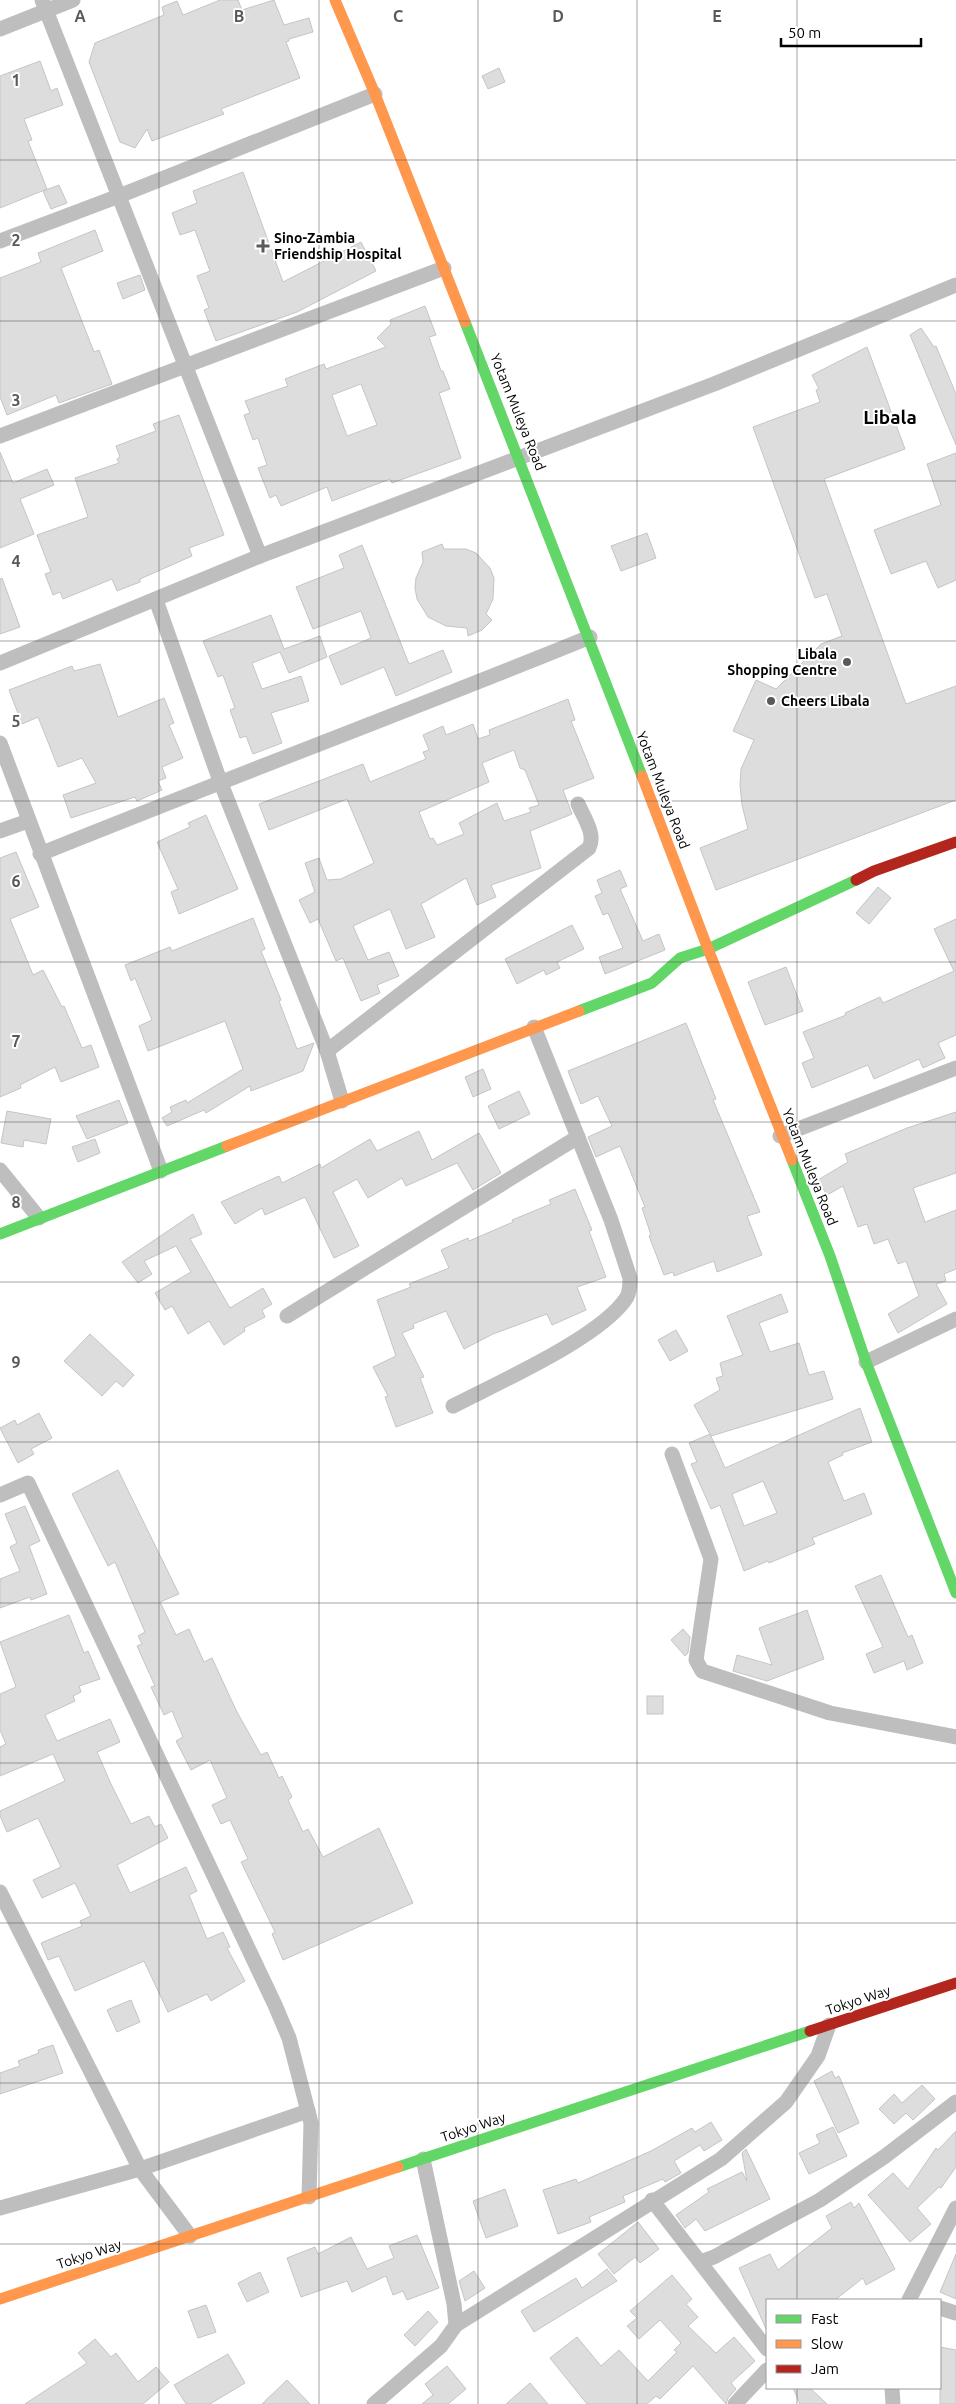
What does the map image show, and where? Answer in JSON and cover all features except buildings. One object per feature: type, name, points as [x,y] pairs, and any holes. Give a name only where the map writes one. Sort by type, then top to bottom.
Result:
[{"type":"street","points":[[0,29],[44,5],[73,0]]},
{"type":"street","name":"Yotam Muleya Road","points":[[335,0],[375,94],[520,456],[780,1136],[830,1256],[866,1362],[956,1593]]},
{"type":"street","points":[[44,5],[260,556]]},
{"type":"street","points":[[0,241],[119,196],[375,94]]},
{"type":"street","points":[[0,436],[444,268]]},
{"type":"street","points":[[0,663],[260,556],[714,384],[956,284]]},
{"type":"street","points":[[156,600],[220,781],[326,1051],[342,1102]]},
{"type":"street","points":[[40,854],[220,781],[418,707],[590,637]]},
{"type":"street","points":[[0,744],[161,1171]]},
{"type":"street","points":[[326,1051],[589,848],[592,834],[578,804]]},
{"type":"street","points":[[0,831],[28,821]]},
{"type":"street","points":[[0,1234],[342,1102],[405,1080],[534,1027],[652,983],[680,958],[708,949],[834,892],[874,871],[956,842]]},
{"type":"street","points":[[453,1406],[573,1343],[603,1323],[626,1297],[630,1288],[630,1278],[626,1263],[611,1220],[534,1027]]},
{"type":"street","points":[[780,1136],[956,1068]]},
{"type":"street","points":[[287,1316],[578,1137]]},
{"type":"street","points":[[0,1170],[39,1218]]},
{"type":"street","points":[[866,1362],[956,1319]]},
{"type":"street","points":[[672,1454],[711,1559],[696,1660],[702,1671],[830,1714],[956,1737]]},
{"type":"street","points":[[0,1495],[28,1482],[276,2005],[289,2038],[308,2111],[311,2140],[309,2197]]},
{"type":"street","points":[[0,1892],[140,2169],[190,2236]]},
{"type":"street","name":"Tokyo Way","points":[[0,2299],[956,1983]]},
{"type":"street","points":[[374,2404],[442,2346],[456,2325],[652,2200],[721,2159],[786,2102],[818,2056],[829,2025]]},
{"type":"street","points":[[700,2262],[714,2257],[820,2200],[884,2157],[956,2102]]},
{"type":"street","points":[[0,2208],[140,2169],[308,2111]]},
{"type":"street","points":[[423,2159],[454,2304],[456,2325]]},
{"type":"street","points":[[652,2200],[766,2348]]},
{"type":"street","points":[[912,2299],[956,2208]]},
{"type":"street","points":[[941,2308],[956,2313]]},
{"type":"street","points":[[735,2404],[766,2371]]},
{"type":"street","points":[[892,2389],[892,2404]]},
{"type":"traffic: fast","points":[[465,322],[642,776]]},
{"type":"traffic: fast","points":[[579,1011],[652,983],[680,958],[708,949],[856,880]]},
{"type":"traffic: fast","points":[[0,1234],[227,1146]]},
{"type":"traffic: fast","points":[[792,1160],[830,1256],[866,1362],[956,1593]]},
{"type":"traffic: fast","points":[[398,2167],[810,2031]]},
{"type":"traffic: slow","points":[[335,0],[375,94],[465,322]]},
{"type":"traffic: slow","points":[[642,776],[792,1160]]},
{"type":"traffic: slow","points":[[227,1146],[579,1011]]},
{"type":"traffic: slow","points":[[0,2299],[398,2167]]},
{"type":"traffic: jam","points":[[856,880],[874,871],[956,842]]},
{"type":"traffic: jam","points":[[810,2031],[956,1983]]},
{"type":"place","name":"Sino-Zambia Friendship Hospital","points":[[263,246]]},
{"type":"place","name":"Libala Shopping Centre","points":[[847,662]]},
{"type":"place","name":"Cheers Libala","points":[[771,701]]},
{"type":"district","name":"Libala","points":[[890,417]]}]
